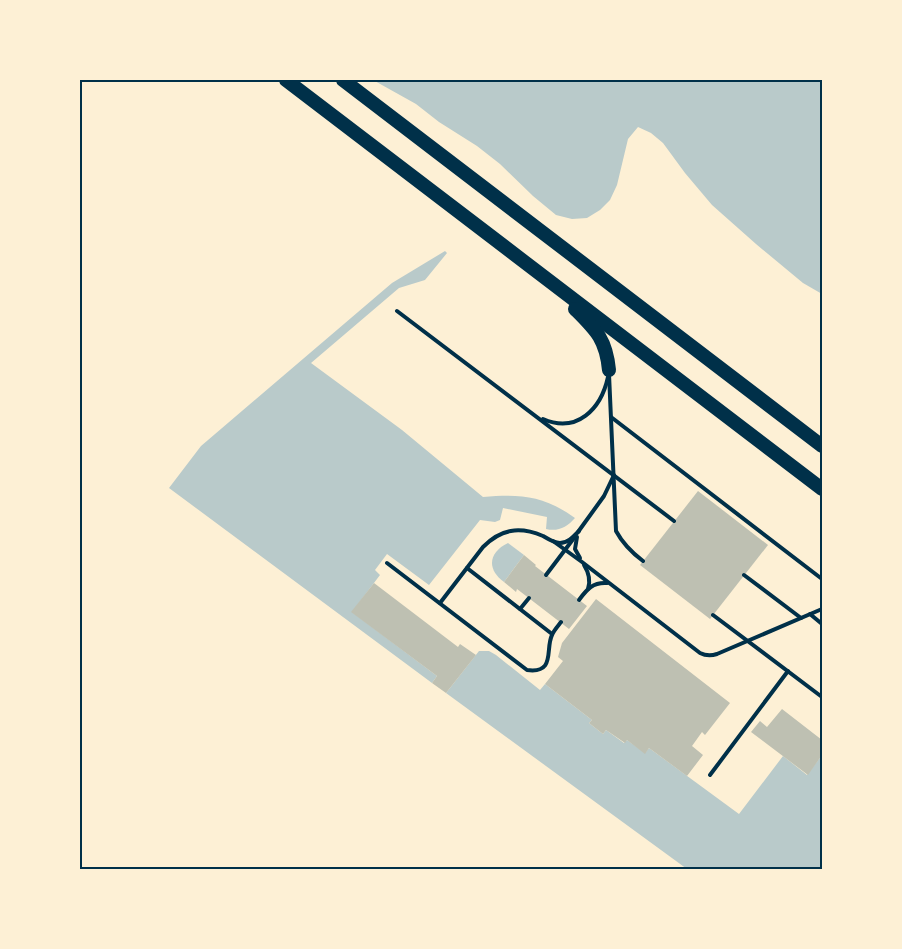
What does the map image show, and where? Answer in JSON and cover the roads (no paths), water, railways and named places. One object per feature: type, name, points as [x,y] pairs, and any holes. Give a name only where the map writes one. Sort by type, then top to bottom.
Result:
[{"type":"highway","points":[[286,80],[822,489]]},
{"type":"highway","points":[[343,80],[822,446]]},
{"type":"highway","points":[[542,275],[602,339],[608,353],[609,370]]},
{"type":"lane","points":[[396,311],[674,521]]},
{"type":"lane","points":[[609,370],[616,531],[621,542],[643,561]]},
{"type":"lane","points":[[537,417],[554,424],[568,424],[580,419],[592,411],[601,398],[609,370]]},
{"type":"lane","points":[[611,417],[822,579]]},
{"type":"lane","points":[[546,575],[604,495],[614,474]]},
{"type":"lane","points":[[440,603],[483,547],[500,533],[510,530],[536,534],[565,549],[700,653],[711,656],[822,609]]},
{"type":"lane","points":[[553,542],[561,543],[569,540],[579,531]]},
{"type":"lane","points":[[579,531],[575,549],[589,575],[588,589]]},
{"type":"lane","points":[[387,563],[527,670],[534,671],[546,664],[552,634],[561,622]]},
{"type":"lane","points":[[467,568],[552,634]]},
{"type":"lane","points":[[744,575],[801,618]]},
{"type":"lane","points":[[579,600],[595,583],[609,583]]},
{"type":"lane","points":[[520,609],[529,598]]},
{"type":"lane","points":[[810,614],[822,624]]},
{"type":"lane","points":[[713,615],[822,697]]},
{"type":"lane","points":[[710,775],[788,671]]}]
